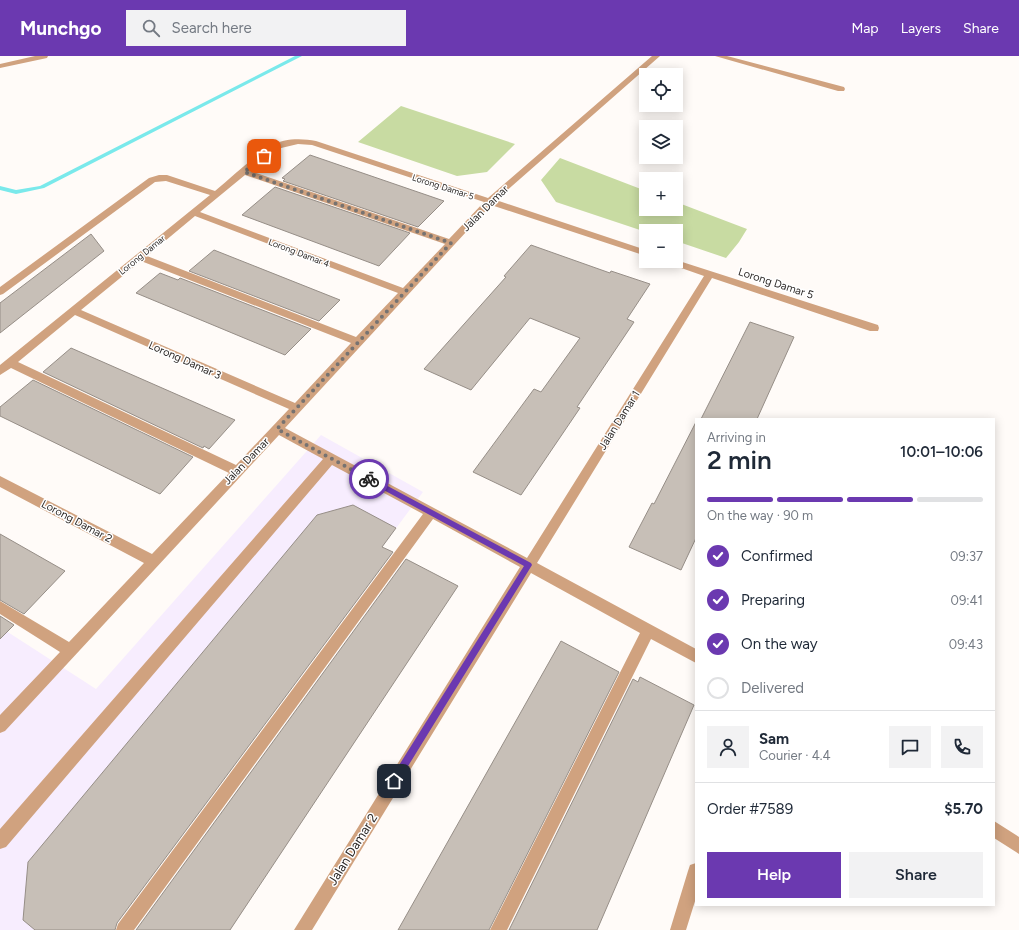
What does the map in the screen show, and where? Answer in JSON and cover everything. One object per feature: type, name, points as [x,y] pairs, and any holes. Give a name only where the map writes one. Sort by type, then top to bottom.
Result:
[{"type":"street","points":[[0,66],[44,56]]},
{"type":"street","name":"Jalan Damar","points":[[0,726],[489,202],[656,56]]},
{"type":"street","points":[[719,56],[841,89]]},
{"type":"street","name":"Lorong Damar 5","points":[[285,142],[295,141],[313,143],[639,251]]},
{"type":"street","name":"Lorong Damar","points":[[0,371],[274,147],[285,142]]},
{"type":"street","points":[[244,172],[451,243]]},
{"type":"street","points":[[0,292],[152,180],[167,178],[217,194]]},
{"type":"street","name":"Lorong Damar 4","points":[[194,213],[404,292]]},
{"type":"street","points":[[140,256],[358,342]]},
{"type":"street","name":"Lorong Damar 5","points":[[683,265],[874,328]]},
{"type":"street","name":"Jalan Damar 1","points":[[529,565],[710,274]]},
{"type":"street","name":"Lorong Damar 3","points":[[74,311],[296,408]]},
{"type":"street","points":[[10,363],[237,471]]},
{"type":"street","points":[[277,429],[695,655]]},
{"type":"street","points":[[0,841],[331,458]]},
{"type":"street","name":"Lorong Damar 2","points":[[0,481],[153,561]]},
{"type":"street","points":[[124,930],[430,512]]},
{"type":"street","name":"Jalan Damar 2","points":[[302,930],[529,565]]},
{"type":"street","points":[[0,607],[70,650]]},
{"type":"street","points":[[498,930],[648,630]]},
{"type":"street","points":[[995,830],[1019,846]]},
{"type":"street","points":[[678,930],[695,874]]},
{"type":"shaded area","points":[[321,435],[423,492],[97,930],[0,930],[0,627],[96,689]]},
{"type":"green space","points":[[401,106],[515,144],[487,172],[457,176],[358,142]]},
{"type":"green space","points":[[560,158],[639,188],[639,216],[683,216],[683,205],[747,229],[726,258],[683,243],[683,224],[639,224],[639,230],[556,202],[541,180]]},
{"type":"building","points":[[310,155],[444,201],[418,227],[283,181],[285,179],[282,178]]},
{"type":"building","points":[[275,187],[410,233],[379,266],[242,215]]},
{"type":"building","points":[[91,234],[104,251],[0,333],[0,303]]},
{"type":"building","points":[[531,245],[610,273],[611,271],[650,284],[627,319],[634,322],[577,407],[580,408],[521,495],[473,472],[534,389],[541,392],[580,338],[530,318],[471,390],[424,369],[506,277],[504,276]]},
{"type":"building","points":[[214,250],[340,300],[319,321],[189,271]]},
{"type":"building","points":[[160,273],[178,280],[180,278],[311,329],[285,355],[136,293]]},
{"type":"building","points":[[750,322],[794,337],[757,418],[702,418]]},
{"type":"building","points":[[71,348],[235,420],[209,449],[204,446],[203,448],[43,372]]},
{"type":"building","points":[[33,380],[193,457],[160,494],[0,416],[0,407]]},
{"type":"building","points":[[695,424],[695,540],[681,570],[629,547],[652,503],[654,504]]},
{"type":"building","points":[[353,505],[396,528],[382,547],[393,552],[117,923],[115,930],[35,930],[23,920],[28,862],[317,515]]},
{"type":"building","points":[[0,534],[65,571],[24,614],[0,600]]},
{"type":"building","points":[[406,559],[458,586],[230,930],[136,930]]},
{"type":"building","points":[[0,616],[14,625],[0,639]]},
{"type":"building","points":[[561,641],[619,672],[489,930],[398,930]]},
{"type":"building","points":[[640,677],[694,705],[597,930],[509,930],[633,679],[638,682]]},
{"type":"waterway","points":[[0,188],[10,192],[16,192],[42,187],[299,56]]},
{"type":"way so far","points":[[264,156],[244,172],[451,243],[277,429],[369,479]]},
{"type":"route","points":[[369,479],[529,565],[394,781]]}]
